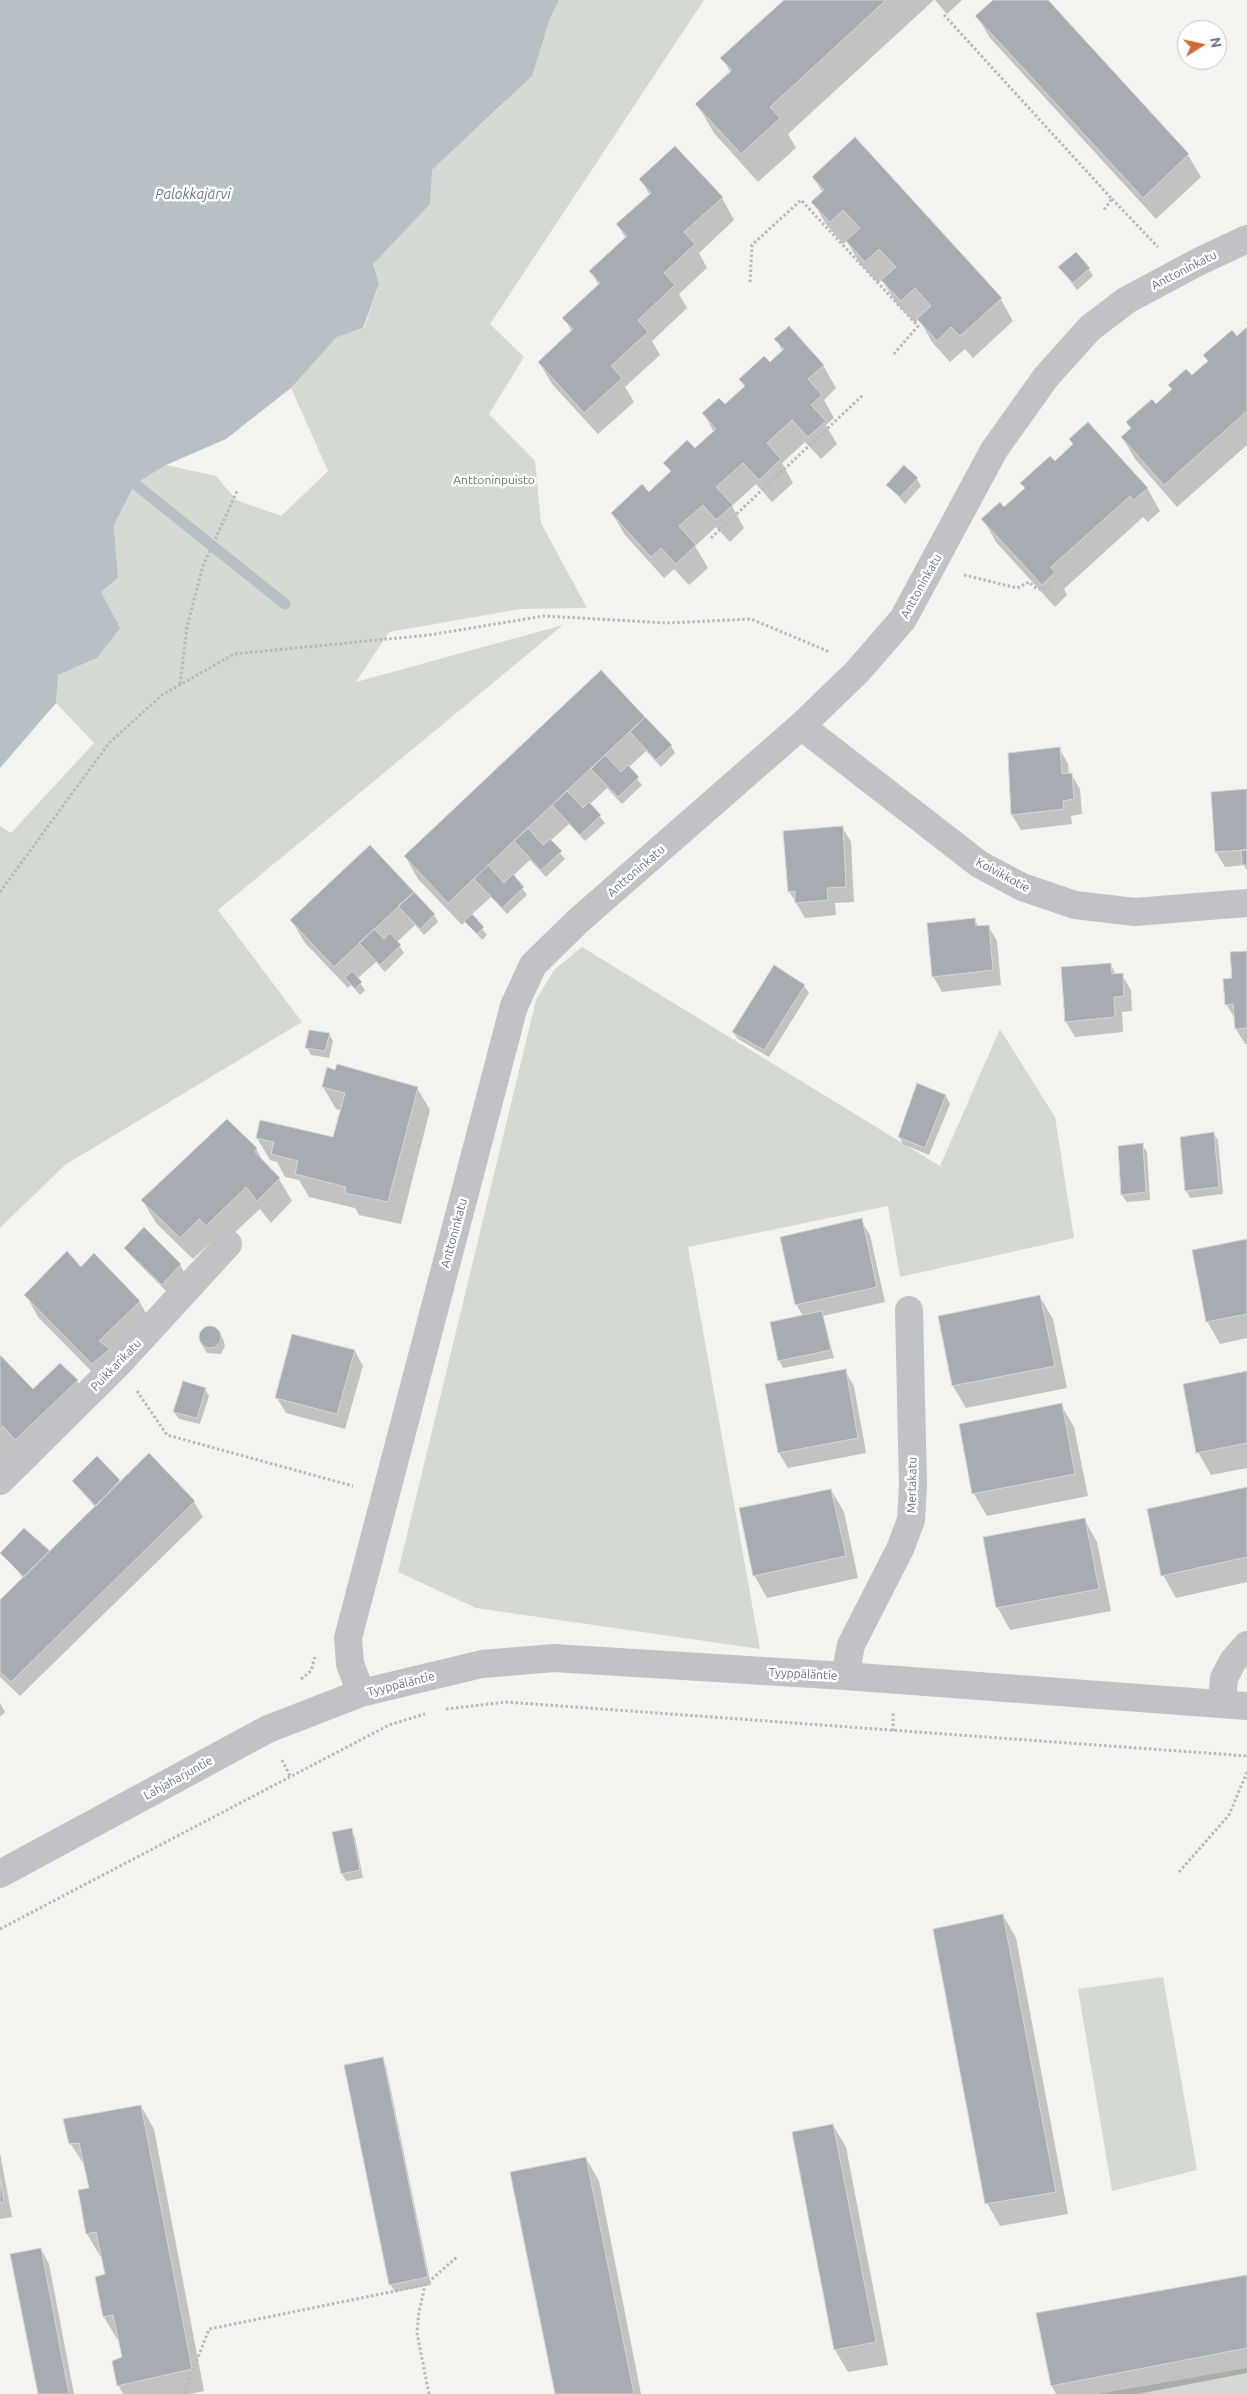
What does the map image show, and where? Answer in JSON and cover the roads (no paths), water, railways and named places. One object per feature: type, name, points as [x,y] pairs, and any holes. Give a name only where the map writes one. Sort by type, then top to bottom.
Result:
[{"type":"street","name":"Anttoninkatu","points":[[361,1694],[350,1664],[348,1638],[514,1006],[533,966],[566,934],[802,726],[857,672],[904,619],[994,450],[1046,377],[1090,328],[1127,300],[1198,262],[1247,239]]},
{"type":"street","name":"Koivikkotie","points":[[802,726],[979,864],[1022,887],[1075,905],[1135,912],[1247,903]]},
{"type":"street","name":"Puikkarikatu","points":[[0,1481],[118,1364],[228,1244]]},
{"type":"street","name":"Mertakatu","points":[[845,1676],[851,1644],[900,1549],[912,1520],[909,1310]]},
{"type":"street","points":[[1234,1704],[1224,1678],[1233,1661],[1247,1645]]},
{"type":"street","name":"Tyyppäläntie","points":[[361,1694],[482,1664],[554,1658],[845,1676],[1234,1704]]},
{"type":"street","name":"Lahjaharjuntie","points":[[0,1874],[268,1729],[361,1694]]},
{"type":"water","name":"Palokkajärvi","points":[[0,0],[559,0],[549,21],[532,76],[432,170],[430,204],[373,264],[379,284],[363,328],[337,337],[291,388],[226,439],[166,465],[135,484],[114,525],[118,578],[101,592],[120,628],[97,658],[58,675],[56,703],[0,768]]},
{"type":"waterway","points":[[135,484],[285,604]]},
{"type":"park label","name":"Anttoninpuisto","points":[[494,480]]}]
